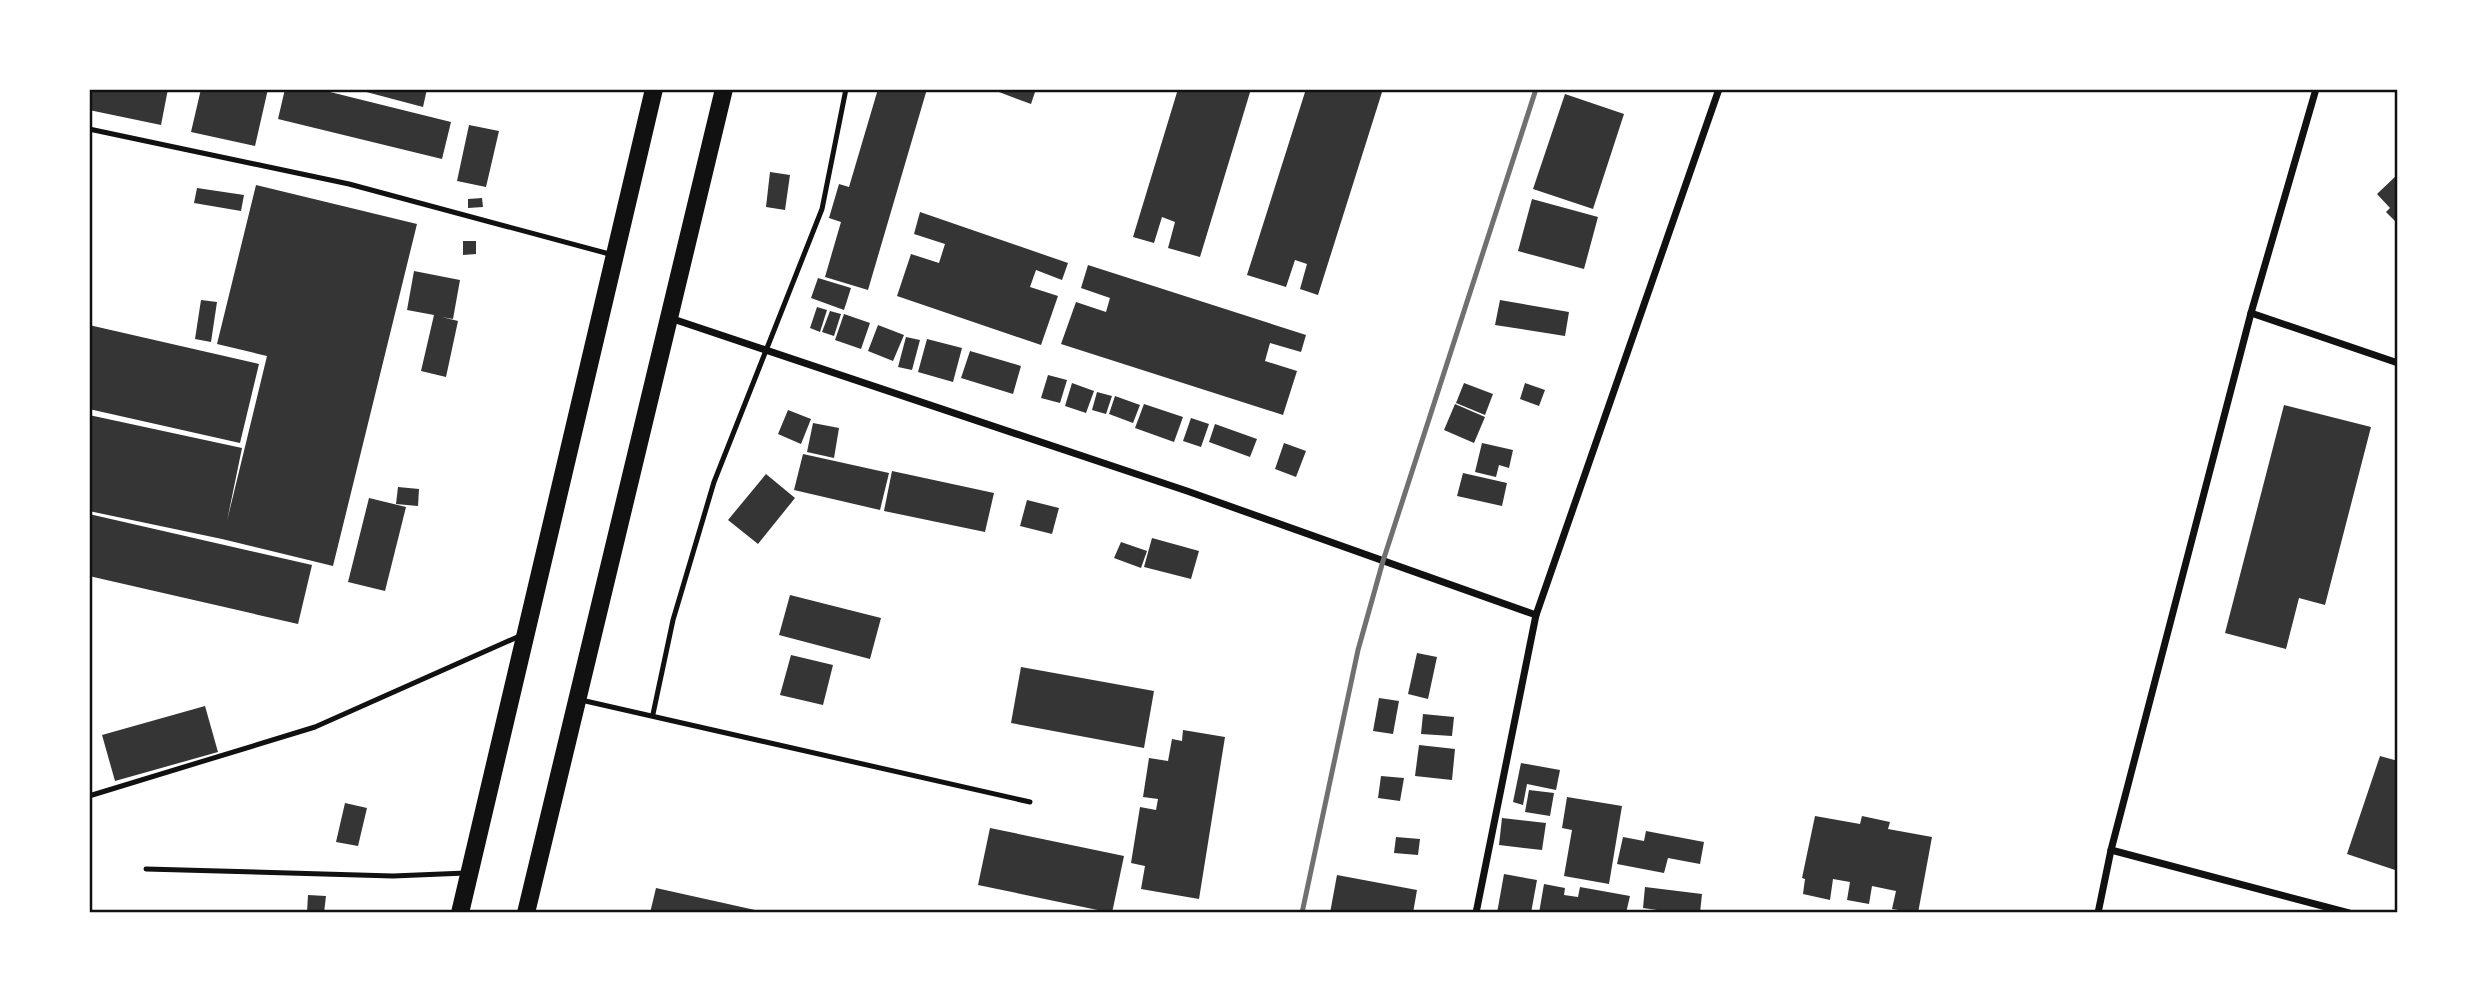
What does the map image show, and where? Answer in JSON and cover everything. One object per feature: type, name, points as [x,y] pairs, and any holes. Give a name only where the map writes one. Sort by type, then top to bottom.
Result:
[{"type":"main road","points":[[460,913],[654,89]]},
{"type":"main road","points":[[526,913],[724,89]]},
{"type":"street","points":[[1476,913],[1535,615],[1719,89]]},
{"type":"street","points":[[2098,913],[2111,850],[2251,313],[2316,89]]},
{"type":"street","points":[[2251,313],[2398,363]]},
{"type":"street","points":[[670,318],[1187,491],[1535,615]]},
{"type":"street","points":[[2111,850],[2349,913]]},
{"type":"lane","points":[[653,714],[673,620],[714,482],[822,209],[846,89]]},
{"type":"lane","points":[[89,129],[349,184],[615,256]]},
{"type":"lane","points":[[89,796],[315,727],[526,634]]},
{"type":"lane","points":[[578,699],[1030,802]]},
{"type":"lane","points":[[146,869],[393,876],[469,873]]},
{"type":"building","points":[[89,89],[168,89],[161,125],[89,110]]},
{"type":"building","points":[[201,89],[268,89],[255,146],[191,132]]},
{"type":"building","points":[[285,89],[318,89],[451,122],[442,159],[278,119]]},
{"type":"building","points":[[355,89],[427,89],[423,107]]},
{"type":"building","points":[[878,89],[927,89],[868,290],[825,277],[841,222],[829,218],[839,184],[849,187]]},
{"type":"building","points":[[991,89],[1036,89],[1031,104]]},
{"type":"building","points":[[1178,89],[1251,89],[1200,257],[1168,248],[1175,222],[1162,217],[1154,243],[1133,237]]},
{"type":"building","points":[[1306,89],[1383,89],[1318,295],[1300,289],[1307,264],[1295,260],[1286,287],[1247,275]]},
{"type":"building","points":[[1565,94],[1624,114],[1593,209],[1533,189]]},
{"type":"building","points":[[469,125],[499,131],[486,187],[457,181]]},
{"type":"building","points":[[770,172],[790,175],[785,210],[766,207]]},
{"type":"building","points":[[2398,174],[2398,224],[2386,212],[2390,208],[2377,194]]},
{"type":"building","points":[[256,185],[417,224],[333,566],[89,511],[89,415],[242,448],[227,521],[267,356],[217,344]]},
{"type":"building","points":[[197,188],[244,195],[241,211],[194,203]]},
{"type":"building","points":[[482,198],[483,207],[468,208],[468,199]]},
{"type":"building","points":[[1532,199],[1598,217],[1584,269],[1518,251]]},
{"type":"building","points":[[920,212],[1068,263],[1062,280],[1036,270],[1030,287],[1058,296],[1041,345],[897,296],[911,254],[939,263],[945,244],[914,234]]},
{"type":"building","points":[[463,241],[476,241],[476,254],[463,255]]},
{"type":"building","points":[[1088,265],[1306,335],[1301,352],[1270,343],[1265,361],[1297,371],[1283,415],[1061,344],[1076,302],[1106,312],[1110,298],[1081,288]]},
{"type":"building","points":[[414,271],[460,280],[453,319],[442,317],[458,321],[446,377],[421,371],[434,315],[407,310]]},
{"type":"building","points":[[818,278],[851,288],[844,310],[811,298]]},
{"type":"building","points":[[201,300],[217,302],[211,342],[195,339]]},
{"type":"building","points":[[1500,300],[1569,312],[1565,336],[1495,325]]},
{"type":"building","points":[[817,307],[827,310],[820,332],[810,328]]},
{"type":"building","points":[[830,311],[841,314],[834,336],[822,332]]},
{"type":"building","points":[[844,314],[870,323],[861,349],[835,340]]},
{"type":"building","points":[[89,325],[259,364],[240,443],[89,409]]},
{"type":"building","points":[[878,325],[904,335],[893,361],[868,351]]},
{"type":"building","points":[[906,337],[920,340],[912,370],[898,367]]},
{"type":"building","points":[[927,339],[962,348],[953,382],[918,372]]},
{"type":"building","points":[[970,351],[1021,366],[1013,394],[961,378]]},
{"type":"building","points":[[1048,375],[1067,380],[1060,403],[1041,398]]},
{"type":"building","points":[[1072,383],[1094,391],[1086,413],[1065,406]]},
{"type":"building","points":[[1464,383],[1493,394],[1485,415],[1456,403]]},
{"type":"building","points":[[1525,383],[1545,390],[1539,406],[1520,399]]},
{"type":"building","points":[[1097,392],[1112,396],[1106,414],[1092,410]]},
{"type":"building","points":[[1115,396],[1140,405],[1133,423],[1109,414]]},
{"type":"building","points":[[1144,404],[1183,417],[1174,442],[1135,428]]},
{"type":"building","points":[[1455,404],[1485,417],[1474,443],[1444,430]]},
{"type":"building","points":[[2284,405],[2371,427],[2325,605],[2299,598],[2286,649],[2225,633]]},
{"type":"building","points":[[788,410],[811,419],[801,444],[778,434]]},
{"type":"building","points":[[1191,418],[1209,424],[1201,447],[1183,441]]},
{"type":"building","points":[[813,423],[839,428],[834,458],[807,452]]},
{"type":"building","points":[[1215,424],[1257,439],[1250,457],[1209,442]]},
{"type":"building","points":[[1284,443],[1306,451],[1296,477],[1275,469]]},
{"type":"building","points":[[1482,443],[1513,450],[1509,468],[1499,465],[1496,477],[1475,472]]},
{"type":"building","points":[[803,454],[889,473],[880,510],[794,490]]},
{"type":"building","points":[[892,471],[994,493],[985,532],[884,511]]},
{"type":"building","points":[[1463,473],[1507,483],[1502,506],[1457,496]]},
{"type":"building","points":[[766,474],[795,498],[758,544],[728,520]]},
{"type":"building","points":[[398,487],[419,489],[418,506],[396,504]]},
{"type":"building","points":[[369,498],[406,507],[385,591],[348,582]]},
{"type":"building","points":[[1027,500],[1059,508],[1052,534],[1020,526]]},
{"type":"building","points":[[89,514],[312,565],[298,624],[89,576]]},
{"type":"building","points":[[1152,538],[1199,551],[1191,579],[1144,567]]},
{"type":"building","points":[[1121,542],[1147,551],[1141,568],[1114,558]]},
{"type":"building","points":[[790,595],[881,618],[870,659],[779,635]]},
{"type":"building","points":[[1417,653],[1437,657],[1428,699],[1408,694]]},
{"type":"building","points":[[791,655],[833,665],[823,705],[780,695]]},
{"type":"building","points":[[1021,667],[1154,691],[1144,748],[1011,723]]},
{"type":"building","points":[[1379,698],[1399,701],[1393,734],[1373,731]]},
{"type":"building","points":[[205,706],[218,752],[115,781],[102,735]]},
{"type":"building","points":[[1423,714],[1454,717],[1452,736],[1421,734]]},
{"type":"building","points":[[1183,730],[1225,737],[1199,899],[1141,889],[1145,866],[1131,863],[1140,807],[1156,810],[1158,799],[1143,797],[1149,758],[1168,761],[1172,739],[1182,741]]},
{"type":"building","points":[[1419,745],[1455,749],[1452,780],[1415,776]]},
{"type":"building","points":[[2380,756],[2398,761],[2398,871],[2347,854]]},
{"type":"building","points":[[1521,763],[1560,770],[1556,790],[1527,784],[1523,805],[1513,802]]},
{"type":"building","points":[[1381,776],[1404,778],[1400,801],[1378,798]]},
{"type":"building","points":[[1529,790],[1554,793],[1550,816],[1525,812]]},
{"type":"building","points":[[1567,797],[1622,806],[1609,884],[1564,876],[1572,830],[1562,828]]},
{"type":"building","points":[[345,803],[367,808],[358,846],[336,842]]},
{"type":"building","points":[[1815,816],[1860,824],[1862,816],[1890,822],[1888,829],[1932,837],[1918,913],[1892,909],[1896,891],[1872,886],[1869,904],[1847,900],[1850,882],[1833,879],[1830,900],[1803,894],[1805,879],[1802,878]]},
{"type":"building","points":[[1502,818],[1546,823],[1542,850],[1499,845]]},
{"type":"building","points":[[990,828],[1124,856],[1112,913],[978,885]]},
{"type":"building","points":[[1646,831],[1704,842],[1700,864],[1668,858],[1664,873],[1617,864],[1623,837],[1644,841]]},
{"type":"building","points":[[1396,837],[1420,839],[1418,855],[1394,853]]},
{"type":"building","points":[[1504,874],[1537,880],[1531,913],[1497,913]]},
{"type":"building","points":[[1337,875],[1417,890],[1413,913],[1330,913]]},
{"type":"building","points":[[1544,884],[1565,888],[1564,895],[1578,897],[1580,887],[1630,896],[1626,913],[1539,913]]},
{"type":"building","points":[[1645,887],[1702,894],[1700,913],[1643,908]]},
{"type":"building","points":[[656,888],[764,912],[650,913]]},
{"type":"building","points":[[308,895],[326,896],[324,913],[307,912]]},
{"type":"railway","points":[[1302,913],[1358,650],[1383,561],[1536,89]]}]
